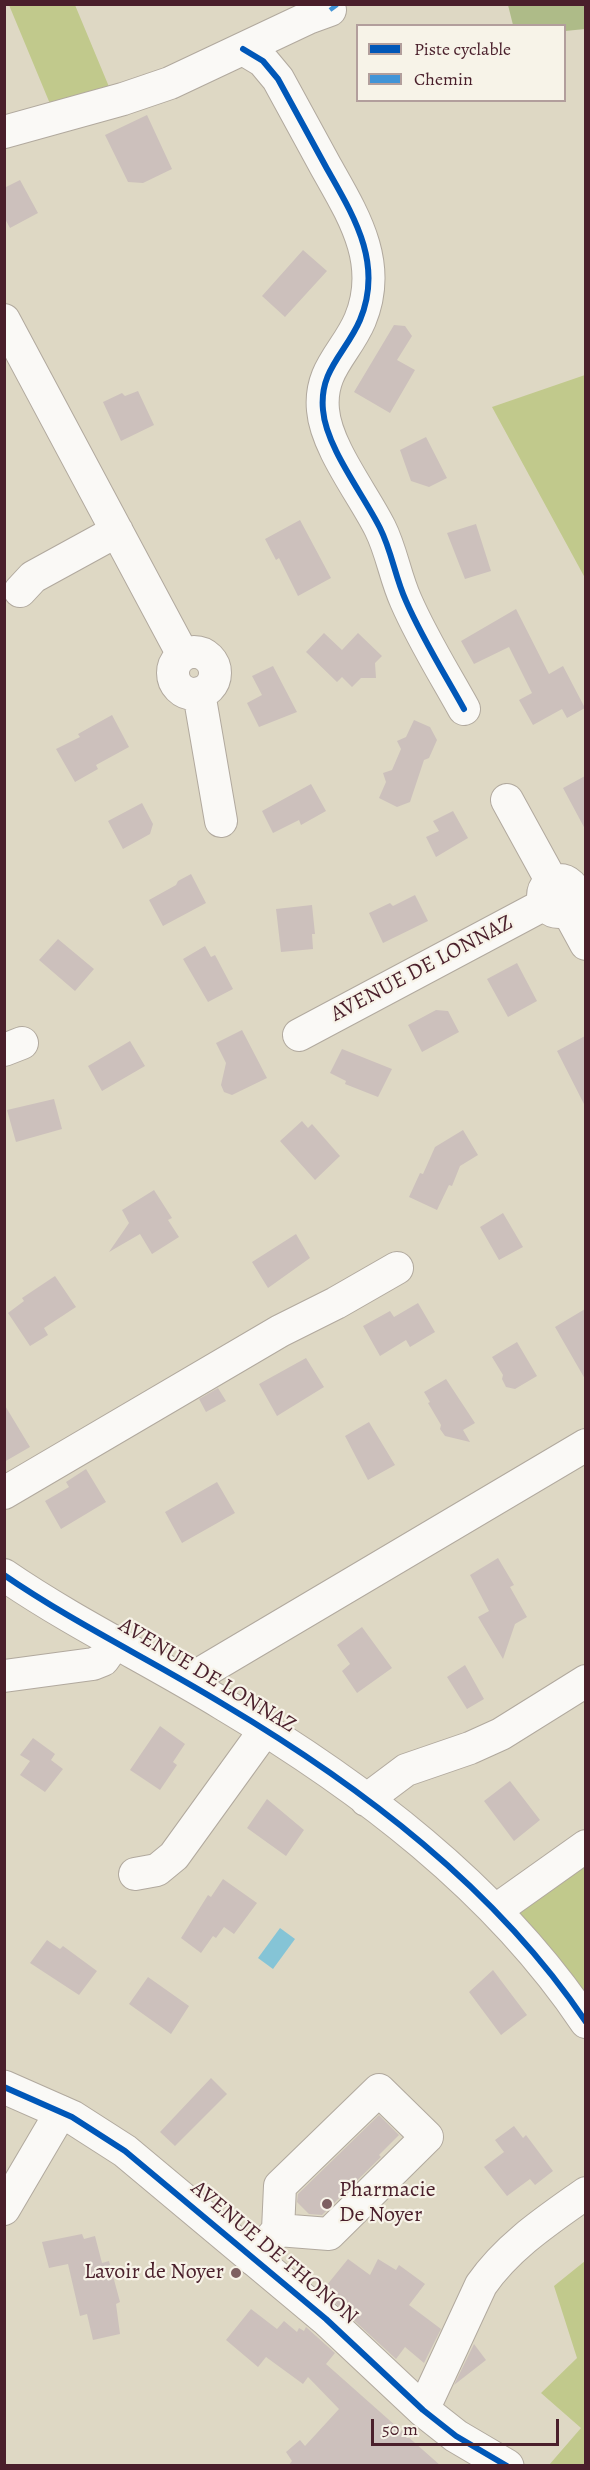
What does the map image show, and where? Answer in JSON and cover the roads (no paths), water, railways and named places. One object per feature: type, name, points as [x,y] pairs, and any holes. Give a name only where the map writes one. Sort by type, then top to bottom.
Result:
[{"type":"main road","name":"AVENUE DE THONON","points":[[4,2086],[61,2112],[125,2151],[326,2319],[423,2410],[456,2436],[507,2466]]},
{"type":"street","points":[[4,132],[123,99],[170,83],[308,18],[330,10]]},
{"type":"street","points":[[243,49],[263,61],[278,79],[362,235],[369,269],[366,303],[353,334],[333,362],[327,377],[323,393],[325,425],[391,551],[402,592],[415,621],[464,709]]},
{"type":"street","points":[[4,320],[183,655],[174,666],[175,680],[184,691],[199,693],[221,820]]},
{"type":"street","points":[[20,591],[33,577],[117,531]]},
{"type":"street","points":[[507,800],[555,899],[585,944]]},
{"type":"street","name":"AVENUE DE LONNAZ","points":[[300,1035],[555,899]]},
{"type":"street","points":[[4,1492],[287,1327],[336,1303],[397,1268]]},
{"type":"street","name":"AVENUE DE LONNAZ","points":[[186,1682],[585,1445]]},
{"type":"street","name":"AVENUE DE LONNAZ","points":[[4,1575],[57,1610],[186,1682],[265,1730],[366,1800],[496,1910],[547,1968],[585,2022]]},
{"type":"street","points":[[4,1676],[93,1664],[103,1660],[115,1643]]},
{"type":"street","points":[[366,1800],[406,1770],[470,1748],[501,1734],[585,1681]]},
{"type":"street","name":"AVENUE DE LONNAZ","points":[[135,1874],[157,1870],[174,1856],[265,1730]]},
{"type":"street","points":[[496,1910],[585,1846]]},
{"type":"street","points":[[253,2259],[278,2230],[280,2186],[379,2090],[427,2137],[329,2234],[278,2230]]},
{"type":"street","points":[[4,2209],[61,2112]]},
{"type":"street","points":[[423,2410],[481,2285],[492,2269],[519,2242],[585,2193]]},
{"type":"water","points":[[280,1928],[295,1939],[273,1969],[258,1958]]},
{"type":"place","name":"Pharmacie De Noyer","points":[[327,2204]]},
{"type":"place","name":"Lavoir de Noyer","points":[[236,2273]]}]
